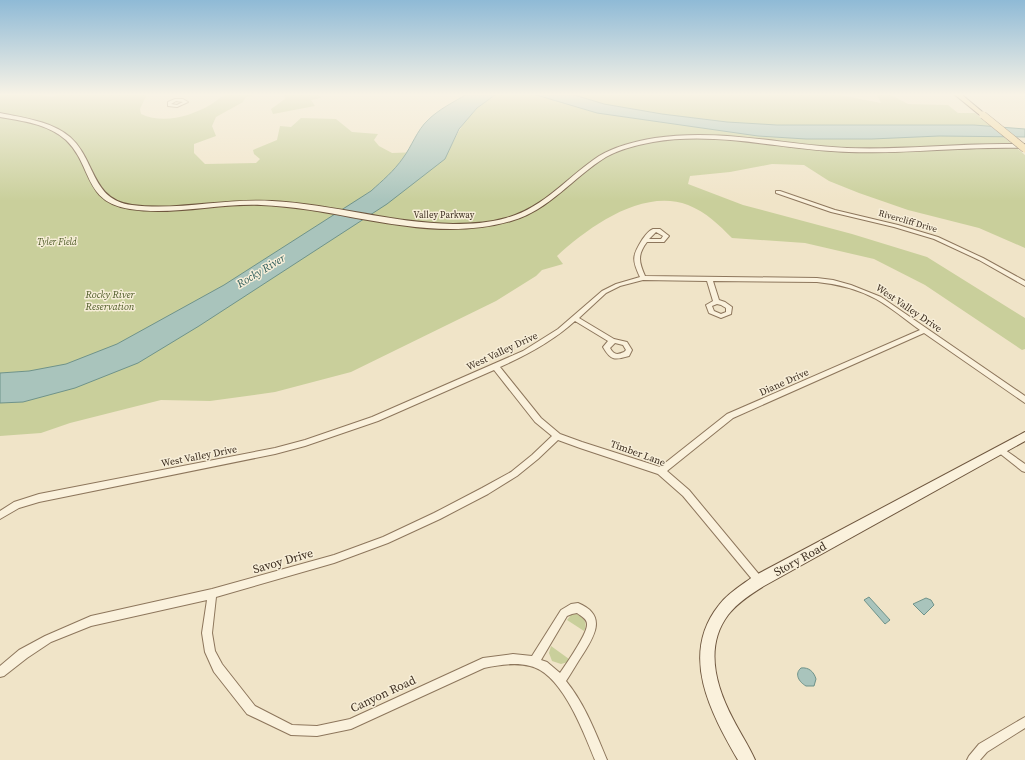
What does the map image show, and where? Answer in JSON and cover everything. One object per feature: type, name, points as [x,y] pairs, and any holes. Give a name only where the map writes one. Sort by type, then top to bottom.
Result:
[{"type":"main road","points":[[1001,129],[1025,148]]},
{"type":"street","name":"Valley Parkway","points":[[53,129],[59,132],[76,147],[83,158],[98,190],[105,198],[115,203],[140,208],[268,202],[320,208],[412,225],[455,226],[476,225],[515,218],[544,202],[604,155],[622,148],[670,137],[693,135],[726,136],[846,150],[985,145],[1025,148]]},
{"type":"street","name":"Rivercliff Drive","points":[[778,192],[833,211],[896,226],[936,238],[981,259],[1025,284]]},
{"type":"street","points":[[643,278],[636,258],[637,252],[645,240]]},
{"type":"street","name":"West Valley Drive","points":[[0,514],[17,505],[39,498],[274,451],[305,443],[375,419],[538,346],[575,318],[604,292],[624,282],[643,278],[836,281],[857,287],[879,298],[1025,400]]},
{"type":"street","points":[[709,278],[716,302]]},
{"type":"street","points":[[575,318],[613,341]]},
{"type":"street","name":"Diane Drive","points":[[661,471],[730,416],[925,330]]},
{"type":"street","name":"Timber Lane","points":[[495,366],[538,420],[557,436],[661,471],[686,493],[759,582]]},
{"type":"street","name":"Savoy Drive","points":[[0,672],[23,654],[48,639],[92,621],[212,594],[334,559],[385,540],[437,516],[514,474],[535,458],[557,436]]},
{"type":"street","name":"Story Road","points":[[747,760],[721,715],[709,682],[707,657],[711,631],[722,611],[738,595],[759,582],[1025,436]]},
{"type":"street","points":[[1001,450],[1025,469]]},
{"type":"street","name":"Canyon Road","points":[[212,594],[207,634],[210,652],[218,668],[251,710],[291,730],[317,731],[351,724],[483,663],[500,659],[534,662],[548,669],[568,691],[581,714],[601,760]]},
{"type":"street","points":[[534,662],[564,613],[571,609],[578,608],[584,611],[589,616],[592,624],[590,634],[560,682]]},
{"type":"street","points":[[974,760],[983,748],[1025,722]]},
{"type":"green space","name":"Rocky River Reservation","points":[[0,129],[213,129],[216,136],[194,144],[194,153],[205,164],[256,163],[260,159],[254,154],[253,150],[277,140],[279,129],[349,129],[352,132],[378,134],[374,140],[379,146],[392,153],[449,151],[460,129],[995,129],[1025,155],[1025,248],[979,228],[908,210],[859,193],[829,181],[804,165],[772,164],[730,172],[690,176],[688,184],[743,205],[852,234],[927,257],[1025,318],[1025,349],[1022,350],[925,285],[874,259],[805,243],[732,238],[712,219],[695,208],[670,201],[653,202],[635,206],[617,213],[584,233],[557,256],[563,264],[542,270],[536,276],[496,301],[351,372],[275,392],[210,401],[161,400],[70,423],[41,433],[0,436]]},
{"type":"green space","points":[[576,614],[581,617],[586,625],[584,631],[567,620],[571,615]]},
{"type":"green space","points":[[551,646],[569,659],[568,662],[561,664],[552,661],[549,653]]},
{"type":"water","name":"Rocky River","points":[[420,129],[459,129],[445,159],[387,204],[199,326],[138,363],[75,388],[23,402],[0,403],[0,373],[29,371],[66,364],[117,344],[224,285],[371,191],[388,176],[406,153]]},
{"type":"water","points":[[712,129],[1025,129],[1025,137],[939,136],[872,139],[806,139],[758,136]]},
{"type":"water","points":[[869,597],[890,620],[885,624],[864,600]]},
{"type":"water","points":[[926,598],[931,600],[934,605],[924,615],[913,604]]},
{"type":"water","points":[[801,668],[809,669],[814,674],[816,679],[814,686],[806,686],[799,680],[798,673]]},
{"type":"park label","name":"Tyler Field","points":[[57,242]]}]
